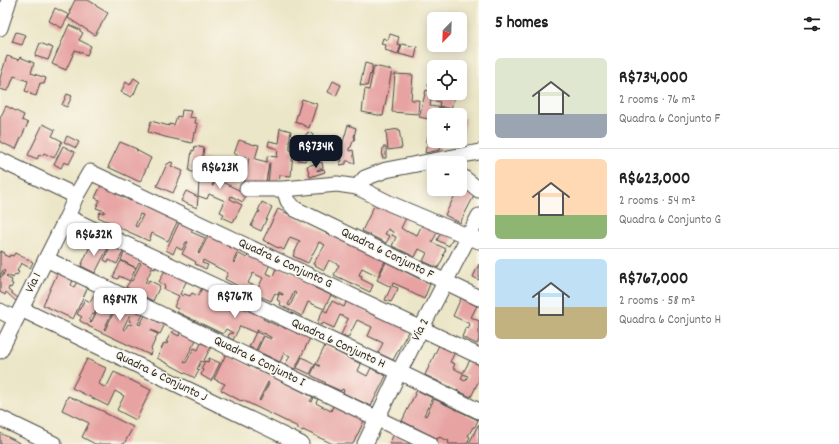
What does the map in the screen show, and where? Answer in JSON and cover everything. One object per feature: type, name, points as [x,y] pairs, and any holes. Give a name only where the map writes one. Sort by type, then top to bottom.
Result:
[{"type":"street","points":[[0,28],[9,0]]},
{"type":"street","points":[[463,156],[479,152]]},
{"type":"street","points":[[0,160],[76,196]]},
{"type":"street","points":[[357,187],[365,178],[386,170],[427,164]]},
{"type":"street","name":"Via 1","points":[[0,351],[76,196],[90,172]]},
{"type":"street","name":"Quadra 6 Conjunto G","points":[[90,172],[479,356]]},
{"type":"street","points":[[467,181],[479,190]]},
{"type":"street","points":[[247,189],[284,189],[337,184],[357,187],[390,204],[474,239]]},
{"type":"street","name":"Quadra 6 Conjunto F","points":[[284,189],[288,201],[295,209],[479,298]]},
{"type":"street","name":"Via 2","points":[[365,444],[399,372],[446,282],[474,239],[479,216]]},
{"type":"street","name":"Quadra 6 Conjunto H","points":[[67,217],[399,372],[479,411]]},
{"type":"street","name":"Quadra 6 Conjunto I","points":[[46,259],[430,444]]},
{"type":"street","name":"Quadra 6 Conjunto J","points":[[0,311],[19,314],[301,444]]},
{"type":"street","points":[[0,418],[54,444]]},
{"type":"building","points":[[75,0],[88,0],[108,13],[95,35],[68,18],[71,13],[69,12]]},
{"type":"building","points":[[55,8],[69,15],[62,28],[49,21]]},
{"type":"building","points":[[69,25],[80,30],[83,33],[79,40],[91,46],[87,55],[75,50],[66,70],[52,64]]},
{"type":"building","points":[[16,32],[26,35],[22,45],[12,42]]},
{"type":"building","points":[[390,34],[399,37],[397,44],[401,45],[398,54],[385,50],[386,45],[381,44],[383,38],[388,40]]},
{"type":"building","points":[[40,43],[53,48],[48,60],[35,56]]},
{"type":"building","points":[[402,44],[417,47],[415,58],[399,54]]},
{"type":"building","points":[[7,56],[19,60],[20,57],[34,63],[31,73],[46,78],[44,84],[40,83],[36,96],[25,91],[28,81],[14,76],[7,91],[0,89],[0,78]]},
{"type":"building","points":[[365,63],[372,65],[372,71],[367,86],[360,85]]},
{"type":"building","points":[[374,66],[392,70],[383,116],[362,112],[365,89],[369,90]]},
{"type":"building","points":[[395,74],[413,75],[411,100],[419,100],[418,114],[392,112]]},
{"type":"building","points":[[134,78],[140,82],[131,97],[121,92],[126,82],[130,85]]},
{"type":"building","points":[[333,81],[341,85],[336,96],[328,92]]},
{"type":"building","points":[[426,90],[427,100],[431,100],[430,106],[443,108],[427,108],[427,119],[419,117]]},
{"type":"building","points":[[67,94],[72,96],[67,107],[62,105]]},
{"type":"building","points":[[302,99],[317,104],[309,128],[295,122]]},
{"type":"building","points":[[431,100],[453,100],[451,108],[439,106],[440,102]]},
{"type":"building","points":[[6,106],[24,115],[22,120],[28,123],[16,149],[0,142],[0,118]]},
{"type":"building","points":[[182,110],[191,111],[189,117],[196,118],[195,123],[198,124],[192,143],[148,132],[151,121],[169,126],[169,124],[174,125],[177,116],[181,117]]},
{"type":"building","points":[[43,124],[55,130],[52,136],[62,141],[54,158],[44,153],[42,156],[39,155],[37,159],[28,155]]},
{"type":"building","points":[[348,125],[356,128],[354,141],[349,148],[349,151],[353,150],[355,163],[346,161],[346,164],[340,165],[340,161],[342,161],[340,152]]},
{"type":"building","points":[[280,128],[291,131],[289,143],[290,150],[293,151],[291,176],[280,175],[279,185],[268,184],[269,163],[265,188],[255,187],[256,181],[255,185],[244,184],[249,158],[234,154],[239,140],[259,145],[255,159],[267,162],[267,156],[277,157],[278,149],[268,146],[269,141],[279,143]]},
{"type":"building","points":[[399,129],[402,148],[388,150],[386,131]]},
{"type":"building","points":[[308,132],[313,134],[305,161],[298,160],[306,134]]},
{"type":"building","points":[[67,136],[79,142],[76,148],[64,142]]},
{"type":"building","points":[[120,142],[137,149],[136,150],[151,158],[140,182],[108,167]]},
{"type":"building","points":[[427,142],[427,148],[440,148],[440,150],[425,153]]},
{"type":"building","points":[[63,146],[75,152],[69,164],[64,162],[61,168],[54,164]]},
{"type":"building","points":[[195,146],[204,148],[200,174],[189,171],[192,150],[194,151]]},
{"type":"building","points":[[383,147],[386,147],[386,158],[382,158]]},
{"type":"building","points":[[204,158],[221,163],[212,186],[216,179],[247,194],[243,202],[231,196],[230,199],[242,205],[233,222],[222,217],[224,214],[220,212],[225,201],[209,194],[207,199],[198,196]]},
{"type":"building","points":[[170,162],[173,163],[171,166],[183,171],[173,193],[157,186],[167,164]]},
{"type":"building","points":[[322,162],[323,168],[317,171],[324,169],[325,172],[310,177],[307,166]]},
{"type":"building","points":[[103,181],[122,190],[119,195],[131,201],[132,198],[179,218],[168,241],[152,233],[149,241],[98,217],[100,212],[104,213],[105,211],[96,208],[100,200],[95,198]],"holes":[[[140,214],[143,215],[137,227],[135,226]]]},
{"type":"building","points":[[467,188],[476,192],[460,223],[445,215],[454,196],[467,196]]},
{"type":"building","points":[[186,191],[198,197],[197,208],[181,201]]},
{"type":"building","points":[[262,202],[272,207],[261,231],[251,226],[258,212],[259,213],[260,211],[258,211]]},
{"type":"building","points":[[380,202],[407,216],[401,228],[407,232],[408,231],[417,235],[423,223],[438,231],[432,242],[446,249],[438,268],[423,261],[427,253],[419,249],[415,257],[392,246],[396,237],[392,235],[393,232],[388,229],[385,234],[390,236],[386,243],[362,231],[374,206],[377,208]]},
{"type":"building","points":[[278,209],[385,261],[378,276],[362,268],[359,275],[362,276],[361,279],[373,285],[370,292],[334,275],[339,265],[329,260],[324,270],[313,264],[325,245],[319,242],[308,263],[293,256],[300,241],[290,237],[284,250],[263,240]]},
{"type":"building","points":[[181,219],[194,226],[191,232],[205,238],[198,253],[199,254],[210,232],[240,247],[233,262],[235,263],[239,254],[247,258],[249,252],[271,262],[266,273],[273,276],[277,266],[316,285],[315,288],[331,295],[324,309],[308,302],[302,316],[280,305],[281,302],[277,300],[279,294],[283,294],[279,292],[278,295],[275,293],[271,301],[255,294],[263,278],[253,273],[248,283],[255,286],[252,292],[225,279],[228,273],[203,260],[202,263],[208,265],[206,269],[195,264],[196,262],[182,254],[188,242],[186,242],[182,250],[176,247],[173,254],[166,250]],"holes":[[[294,292],[296,293],[290,306],[288,305]]]},
{"type":"building","points":[[441,232],[453,238],[449,246],[437,240]]},
{"type":"building","points":[[97,243],[108,248],[95,273],[81,266],[91,244],[96,246]]},
{"type":"building","points":[[111,245],[124,250],[117,264],[109,260],[108,262],[104,260]]},
{"type":"building","points":[[126,249],[157,264],[155,269],[152,268],[145,283],[147,284],[149,280],[160,286],[153,301],[126,287],[130,281],[119,276],[118,279],[113,277],[121,261],[136,268],[121,260]],"holes":[[[139,262],[141,263],[132,281],[130,280]]]},
{"type":"building","points":[[1,251],[5,253],[4,255],[9,257],[10,255],[13,256],[15,253],[33,262],[30,268],[21,263],[17,271],[19,272],[17,275],[15,274],[13,278],[7,275],[6,277],[12,280],[11,283],[13,284],[8,290],[19,299],[17,302],[6,292],[5,295],[0,292],[0,253]],"holes":[[[3,270],[5,271],[2,277],[0,276]]]},
{"type":"building","points":[[386,262],[430,284],[424,299],[393,283],[392,286],[398,288],[397,291],[391,302],[385,300],[391,287],[377,280]]},
{"type":"building","points":[[479,264],[479,280],[473,277]]},
{"type":"building","points":[[166,268],[188,278],[180,294],[183,296],[184,294],[190,296],[192,293],[198,296],[203,286],[264,316],[263,319],[310,338],[295,369],[285,365],[290,356],[284,353],[280,362],[257,351],[264,336],[271,339],[272,338],[265,333],[264,334],[257,330],[256,333],[240,326],[233,340],[228,337],[229,334],[233,333],[226,329],[223,334],[177,312],[178,309],[174,307],[179,296],[164,289],[165,286],[159,282]]},
{"type":"building","points":[[58,272],[73,280],[71,285],[74,287],[77,282],[88,287],[73,319],[43,305]]},
{"type":"building","points":[[96,291],[143,314],[138,324],[140,325],[145,315],[165,324],[160,334],[151,330],[158,334],[151,349],[150,355],[80,321],[82,317],[77,314],[85,299],[90,302]],"holes":[[[99,304],[100,305],[90,323],[91,321],[89,320],[92,314],[94,315]],[[113,311],[114,312],[105,330],[104,329]],[[129,316],[131,316],[129,321],[132,323],[131,325],[128,324],[125,330],[123,329]]]},
{"type":"building","points":[[461,298],[477,306],[471,317],[479,321],[479,340],[477,344],[462,337],[466,327],[468,329],[470,324],[453,316]]},
{"type":"building","points":[[347,300],[363,307],[362,309],[377,317],[378,315],[409,330],[393,360],[378,353],[383,343],[368,336],[372,327],[357,320],[348,338],[341,335],[348,319],[340,315],[334,328],[323,323],[322,325],[317,323],[323,310],[327,312],[332,301],[344,307]]},
{"type":"building","points":[[172,331],[179,336],[180,332],[196,340],[184,362],[186,363],[194,348],[198,350],[201,343],[211,347],[203,362],[201,361],[195,378],[157,358],[164,343],[167,344],[168,342],[166,342]]},
{"type":"building","points":[[256,332],[263,335],[256,350],[249,347]]},
{"type":"building","points":[[439,345],[455,352],[450,362],[455,364],[453,368],[463,373],[470,360],[479,364],[479,380],[471,397],[425,375]],"holes":[[[463,374],[468,376],[465,381],[461,379]]]},
{"type":"building","points":[[325,346],[361,364],[358,371],[367,376],[371,368],[386,376],[371,406],[343,393],[344,390],[342,389],[341,391],[325,384],[326,383],[311,375]]},
{"type":"building","points":[[226,354],[313,397],[310,401],[312,402],[314,397],[318,399],[316,403],[331,411],[333,406],[364,421],[353,444],[333,444],[303,430],[302,431],[298,429],[298,427],[242,400],[241,401],[221,390],[225,384],[214,379]],"holes":[[[268,382],[269,383],[260,401],[259,400]]]},
{"type":"building","points":[[302,357],[315,364],[310,374],[297,368]]},
{"type":"building","points":[[209,358],[220,363],[211,381],[201,375],[203,370],[201,369],[205,361],[208,362]]},
{"type":"building","points":[[87,359],[106,368],[99,384],[106,388],[114,372],[151,390],[136,420],[117,410],[124,396],[115,391],[108,406],[72,388]]},
{"type":"building","points":[[417,390],[432,398],[424,415],[426,416],[434,399],[478,420],[468,436],[470,437],[467,444],[449,444],[449,441],[439,437],[438,439],[402,421]]},
{"type":"building","points":[[68,396],[105,412],[133,427],[124,444],[95,444],[82,437],[89,423],[62,410]]},
{"type":"building","points":[[479,424],[479,444],[469,444],[476,429]]},
{"type":"building","points":[[0,433],[14,440],[21,444],[0,444]]},
{"type":"building","points":[[394,434],[411,442],[410,444],[389,444]]}]
